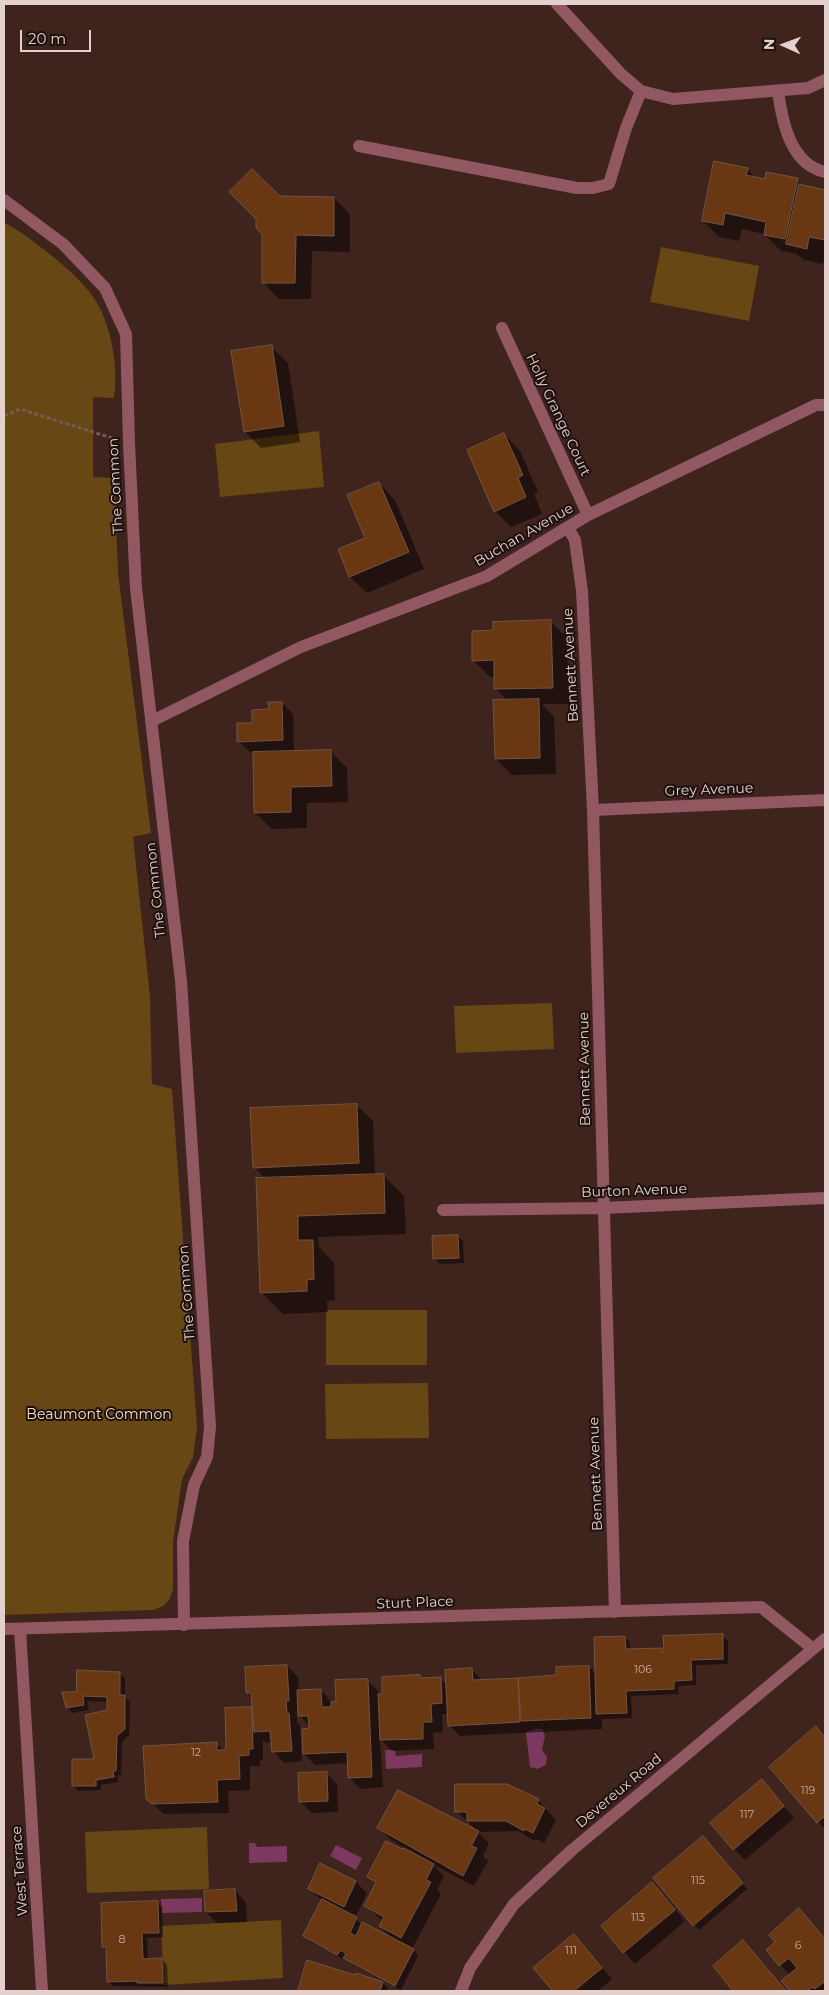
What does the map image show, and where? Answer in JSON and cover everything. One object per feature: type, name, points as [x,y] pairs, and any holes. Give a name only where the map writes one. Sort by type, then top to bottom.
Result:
[{"type":"street","points":[[558,4],[621,74],[641,91],[674,99],[808,88],[825,80]]},
{"type":"street","points":[[359,146],[578,188],[593,188],[609,184],[626,128],[641,91]]},
{"type":"street","points":[[778,91],[784,128],[801,159],[825,172]]},
{"type":"street","name":"The Common","points":[[4,200],[63,244],[106,288],[126,334],[136,588],[181,981],[210,1428],[207,1457],[194,1485],[183,1541],[184,1624]]},
{"type":"street","name":"Holly Grange Court","points":[[502,328],[588,515]]},
{"type":"street","name":"Buchan Avenue","points":[[152,721],[301,647],[487,576],[588,515],[816,405],[825,405]]},
{"type":"street","name":"Bennett Avenue","points":[[568,528],[575,540],[582,592],[593,810],[615,1612]]},
{"type":"street","name":"Grey Avenue","points":[[593,810],[825,800]]},
{"type":"street","name":"Burton Avenue","points":[[443,1210],[603,1208],[825,1198]]},
{"type":"street","name":"Sturt Place","points":[[4,1629],[761,1607],[812,1648]]},
{"type":"street","name":"West Terrace","points":[[20,1629],[42,1991]]},
{"type":"street","name":"Devereux Road","points":[[461,1991],[470,1968],[514,1904],[572,1850],[825,1639]]},
{"type":"path","points":[[4,416],[20,409],[129,443]]},
{"type":"green space","name":"Beaumont Common","points":[[4,223],[24,234],[49,253],[89,291],[105,320],[114,360],[114,398],[93,397],[93,477],[114,478],[118,573],[151,833],[133,837],[150,997],[152,1084],[172,1089],[197,1427],[193,1457],[182,1479],[173,1542],[173,1590],[169,1600],[163,1606],[153,1610],[4,1615]]},
{"type":"green space","points":[[661,247],[759,266],[749,321],[650,302]]},
{"type":"green space","points":[[319,431],[324,487],[220,497],[215,444]]},
{"type":"green space","points":[[552,1003],[554,1049],[456,1053],[454,1006]]},
{"type":"green space","points":[[326,1310],[427,1310],[427,1365],[326,1365]]},
{"type":"green space","points":[[428,1383],[429,1438],[326,1439],[325,1384]]},
{"type":"green space","points":[[207,1827],[209,1889],[87,1893],[85,1832]]},
{"type":"green space","points":[[281,1920],[283,1978],[164,1985],[161,1926]]},
{"type":"shaded area","points":[[542,1729],[545,1736],[542,1750],[547,1757],[546,1765],[537,1769],[530,1767],[526,1732]]},
{"type":"shaded area","points":[[385,1750],[395,1750],[396,1756],[422,1754],[422,1767],[386,1769]]},
{"type":"shaded area","points":[[249,1843],[255,1843],[257,1847],[287,1846],[287,1862],[249,1863]]},
{"type":"shaded area","points":[[336,1845],[362,1858],[356,1870],[330,1856]]},
{"type":"shaded area","points":[[202,1898],[202,1912],[162,1913],[161,1899]]},
{"type":"building","points":[[714,161],[748,168],[746,175],[765,179],[766,172],[798,178],[785,239],[764,235],[766,222],[725,213],[723,225],[702,221]]},
{"type":"building","points":[[252,169],[280,196],[334,197],[334,236],[296,235],[295,283],[262,283],[262,234],[256,228],[256,219],[229,192]]},
{"type":"building","points":[[799,184],[825,190],[825,240],[809,237],[807,249],[786,244]]},
{"type":"building","points":[[272,345],[284,426],[244,432],[231,351]]},
{"type":"building","points":[[504,433],[523,475],[518,478],[526,497],[494,512],[467,450]]},
{"type":"building","points":[[379,482],[409,552],[349,577],[338,549],[365,538],[347,495]]},
{"type":"building","points":[[551,620],[553,688],[494,689],[494,660],[472,661],[472,631],[493,630],[493,622]]},
{"type":"building","points":[[539,699],[540,758],[495,759],[493,700]]},
{"type":"building","points":[[268,702],[282,702],[283,740],[237,742],[237,723],[252,723],[252,710],[269,709]]},
{"type":"building","points":[[331,750],[332,786],[291,787],[291,812],[254,813],[253,752]]},
{"type":"building","points":[[357,1104],[359,1163],[253,1168],[250,1108]]},
{"type":"building","points":[[384,1174],[385,1213],[298,1216],[298,1240],[313,1240],[314,1279],[307,1280],[307,1291],[260,1293],[256,1178]]},
{"type":"building","points":[[458,1235],[459,1258],[433,1259],[432,1236]]},
{"type":"building","points":[[723,1634],[723,1659],[691,1660],[692,1680],[674,1681],[674,1689],[626,1691],[627,1713],[596,1714],[594,1637],[625,1636],[626,1649],[662,1648],[662,1652],[664,1652],[663,1636]]},
{"type":"building","points":[[287,1665],[289,1701],[286,1701],[287,1713],[289,1713],[292,1751],[272,1752],[270,1731],[254,1732],[251,1693],[246,1693],[245,1667]]},
{"type":"building","points":[[589,1666],[591,1718],[521,1721],[518,1678],[556,1675],[556,1667]]},
{"type":"building","points":[[472,1668],[473,1680],[518,1678],[520,1722],[448,1726],[445,1670]]},
{"type":"building","points":[[77,1670],[120,1672],[120,1695],[125,1695],[125,1729],[117,1736],[116,1771],[113,1771],[114,1777],[96,1780],[96,1786],[72,1786],[72,1759],[94,1759],[85,1715],[107,1710],[107,1697],[83,1696],[84,1705],[66,1708],[62,1692],[76,1692]]},
{"type":"building","points":[[420,1675],[420,1678],[441,1677],[442,1703],[431,1704],[432,1722],[423,1722],[423,1739],[380,1740],[378,1694],[382,1694],[382,1677]]},
{"type":"building","points":[[368,1679],[372,1777],[348,1778],[347,1752],[303,1754],[302,1729],[309,1728],[308,1716],[298,1716],[297,1690],[321,1689],[322,1707],[331,1707],[331,1702],[336,1701],[335,1680]]},
{"type":"building","points":[[252,1707],[253,1749],[249,1749],[249,1755],[239,1756],[240,1779],[217,1780],[218,1802],[152,1804],[146,1799],[143,1746],[217,1742],[217,1750],[224,1750],[226,1748],[225,1708]]},
{"type":"building","points":[[816,1726],[825,1738],[825,1816],[817,1823],[769,1767]]},
{"type":"building","points":[[327,1772],[328,1801],[299,1802],[298,1773]]},
{"type":"building","points":[[762,1779],[784,1806],[733,1850],[710,1823]]},
{"type":"building","points":[[455,1784],[507,1784],[539,1799],[537,1804],[545,1808],[533,1833],[525,1829],[524,1831],[506,1821],[467,1821],[467,1812],[455,1812]]},
{"type":"building","points":[[398,1790],[479,1831],[471,1846],[477,1848],[463,1876],[377,1828]]},
{"type":"building","points":[[703,1836],[743,1883],[693,1926],[653,1878]]},
{"type":"building","points":[[386,1841],[434,1864],[426,1880],[431,1882],[401,1938],[379,1926],[384,1917],[364,1906],[376,1882],[367,1877]]},
{"type":"building","points":[[320,1863],[356,1881],[344,1907],[308,1889]]},
{"type":"building","points":[[652,1882],[675,1910],[623,1953],[601,1926]]},
{"type":"building","points":[[235,1889],[237,1911],[205,1912],[204,1891]]},
{"type":"building","points":[[322,1899],[357,1917],[350,1933],[356,1936],[362,1922],[414,1949],[395,1986],[343,1958],[346,1954],[341,1950],[337,1955],[303,1936]]},
{"type":"building","points":[[158,1901],[159,1933],[142,1933],[143,1959],[162,1958],[163,1983],[137,1983],[137,1981],[107,1982],[106,1947],[102,1947],[101,1903]]},
{"type":"building","points":[[799,1908],[825,1939],[825,1981],[815,1989],[813,1987],[807,1991],[790,1991],[781,1981],[797,1968],[789,1958],[779,1966],[766,1950],[775,1942],[769,1935]]},
{"type":"building","points":[[574,1934],[602,1968],[574,1991],[553,1991],[533,1968]]},
{"type":"building","points":[[743,1940],[786,1991],[733,1991],[713,1966]]},
{"type":"building","points":[[307,1960],[383,1982],[380,1991],[298,1991]]}]
